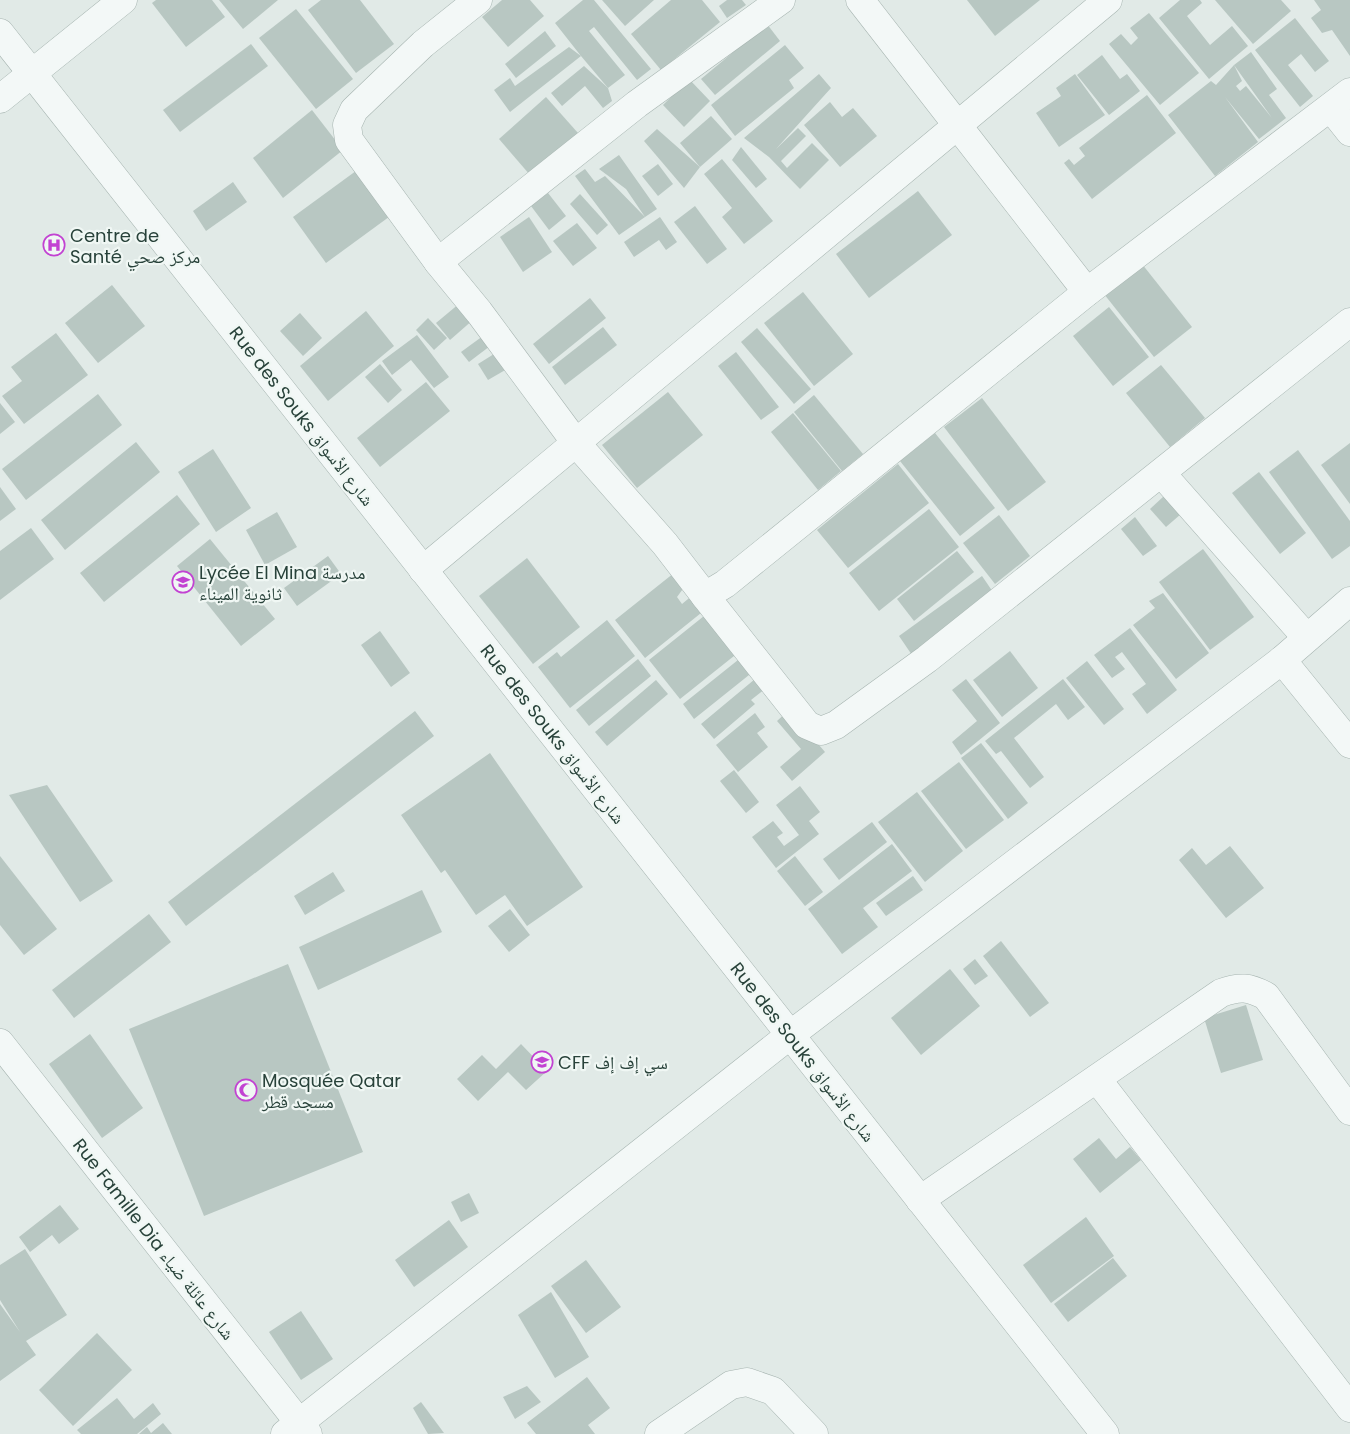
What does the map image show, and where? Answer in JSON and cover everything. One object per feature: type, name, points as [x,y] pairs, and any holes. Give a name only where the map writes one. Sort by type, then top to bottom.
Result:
[{"type":"street","points":[[0,99],[123,0]]},
{"type":"street","points":[[478,0],[423,44],[354,110],[347,125],[349,140],[438,262],[480,312],[576,443],[665,544],[791,708],[807,725],[821,731],[836,725],[926,659],[1162,474],[1350,322]]},
{"type":"street","points":[[438,262],[637,104],[781,0]]},
{"type":"street","points":[[860,0],[1087,292]]},
{"type":"street","points":[[423,570],[1108,0]]},
{"type":"street","name":"Rue des Souks شارع الأسواق","points":[[0,34],[1105,1434]]},
{"type":"street","points":[[705,596],[726,584],[1087,292],[1341,100],[1350,132]]},
{"type":"street","points":[[1162,474],[1306,637]]},
{"type":"street","points":[[297,1430],[790,1035],[1282,660],[1306,637],[1350,601]]},
{"type":"street","points":[[1282,660],[1350,744]]},
{"type":"street","points":[[920,1200],[1222,993],[1240,986],[1253,989],[1266,996],[1350,1111]]},
{"type":"street","name":"Rue Famille Dia شارع عائلة ضياء","points":[[0,1043],[297,1430]]},
{"type":"street","points":[[1097,1079],[1350,1408]]},
{"type":"street","points":[[658,1434],[731,1385],[747,1382],[773,1391],[814,1434]]},
{"type":"building","points":[[156,0],[212,0],[225,17],[186,47],[152,3]]},
{"type":"building","points":[[219,0],[278,0],[243,29]]},
{"type":"building","points":[[321,0],[360,0],[394,44],[356,73],[308,10]]},
{"type":"building","points":[[502,0],[530,0],[544,16],[508,47],[482,17]]},
{"type":"building","points":[[583,0],[594,0],[651,69],[637,80],[594,27],[589,31],[625,75],[608,88],[555,23]]},
{"type":"building","points":[[602,0],[654,0],[625,26]]},
{"type":"building","points":[[671,0],[702,0],[720,22],[661,70],[631,34]]},
{"type":"building","points":[[727,0],[742,0],[746,5],[727,18],[719,6]]},
{"type":"building","points":[[967,0],[1040,0],[995,36]]},
{"type":"building","points":[[1180,0],[1200,0],[1202,3],[1187,16],[1210,45],[1232,26],[1248,46],[1209,79],[1159,18]]},
{"type":"building","points":[[1215,0],[1281,0],[1291,11],[1253,44]]},
{"type":"building","points":[[1314,0],[1350,0],[1350,56],[1332,30],[1322,33],[1311,18],[1321,10]]},
{"type":"building","points":[[296,9],[353,79],[316,109],[259,38]]},
{"type":"building","points":[[1149,13],[1199,73],[1160,105],[1109,44],[1121,34],[1131,45],[1138,38],[1130,28]]},
{"type":"building","points":[[1295,18],[1329,61],[1315,72],[1301,54],[1288,65],[1313,96],[1300,107],[1255,50]]},
{"type":"building","points":[[767,24],[780,41],[715,95],[701,79]]},
{"type":"building","points":[[545,31],[556,46],[516,78],[505,64]]},
{"type":"building","points":[[251,44],[268,66],[180,132],[163,110]]},
{"type":"building","points":[[785,45],[804,68],[789,80],[794,88],[735,136],[711,105]]},
{"type":"building","points":[[569,47],[581,56],[510,112],[494,90],[510,78],[515,86]]},
{"type":"building","points":[[1251,52],[1277,89],[1269,95],[1286,118],[1259,139],[1225,97],[1258,142],[1215,176],[1168,115],[1211,81],[1216,85],[1234,65]],"holes":[[[1234,65],[1272,118],[1246,86],[1240,91],[1236,86],[1242,81]]]},
{"type":"building","points":[[1102,55],[1120,79],[1127,74],[1140,91],[1109,115],[1077,75]]},
{"type":"building","points":[[584,66],[608,88],[612,101],[603,108],[585,86],[562,106],[551,93]]},
{"type":"building","points":[[819,74],[831,88],[776,149],[798,128],[806,136],[781,161],[787,168],[812,143],[829,160],[800,189],[769,157],[744,138]]},
{"type":"building","points":[[1075,74],[1105,115],[1059,147],[1036,113],[1061,96],[1056,88]]},
{"type":"building","points":[[689,79],[710,101],[684,127],[663,105]]},
{"type":"building","points":[[1147,95],[1176,133],[1092,199],[1064,163],[1069,159],[1074,165],[1085,156],[1079,148]]},
{"type":"building","points":[[546,97],[578,133],[530,175],[499,139]]},
{"type":"building","points":[[830,102],[842,117],[853,108],[877,136],[840,167],[804,125]]},
{"type":"building","points":[[312,110],[343,150],[283,198],[253,158]]},
{"type":"building","points":[[711,116],[732,139],[700,167],[680,143]]},
{"type":"building","points":[[657,129],[700,167],[684,188],[644,141]]},
{"type":"building","points":[[741,147],[767,179],[756,188],[732,160]]},
{"type":"building","points":[[619,155],[657,209],[645,217],[626,189],[599,169]]},
{"type":"building","points":[[722,159],[773,221],[744,244],[722,217],[732,208],[704,174]]},
{"type":"building","points":[[658,164],[673,184],[658,196],[642,176]]},
{"type":"building","points":[[360,168],[393,214],[326,263],[293,217]]},
{"type":"building","points":[[585,169],[595,182],[605,176],[645,217],[619,235],[575,176]]},
{"type":"building","points":[[233,182],[247,202],[206,231],[193,211]]},
{"type":"building","points":[[918,191],[952,235],[869,298],[836,254]]},
{"type":"building","points":[[548,193],[566,216],[549,230],[531,206]]},
{"type":"building","points":[[580,194],[608,225],[597,235],[570,204]]},
{"type":"building","points":[[695,206],[727,249],[707,264],[674,222]]},
{"type":"building","points":[[529,217],[552,252],[523,272],[500,237]]},
{"type":"building","points":[[660,217],[677,242],[666,250],[659,240],[634,257],[624,242]]},
{"type":"building","points":[[577,223],[597,248],[573,266],[553,241]]},
{"type":"building","points":[[1142,264],[1192,327],[1154,357],[1104,294]]},
{"type":"building","points":[[112,285],[145,326],[98,363],[65,323]]},
{"type":"building","points":[[803,292],[853,354],[814,386],[764,323]]},
{"type":"building","points":[[590,298],[606,318],[549,364],[533,344]]},
{"type":"building","points":[[460,303],[474,319],[450,340],[436,323]]},
{"type":"building","points":[[1109,307],[1149,357],[1113,386],[1073,336]]},
{"type":"building","points":[[366,311],[394,346],[328,401],[300,366]]},
{"type":"building","points":[[300,313],[322,338],[303,356],[280,331]]},
{"type":"building","points":[[428,318],[447,338],[434,350],[416,330]]},
{"type":"building","points":[[603,327],[617,345],[565,385],[552,367]]},
{"type":"building","points":[[757,328],[811,389],[794,404],[741,342]]},
{"type":"building","points":[[56,333],[88,375],[24,424],[2,396],[22,381],[11,367]]},
{"type":"building","points":[[487,333],[494,343],[469,362],[461,352]]},
{"type":"building","points":[[417,335],[449,377],[434,388],[411,360],[392,375],[382,361]]},
{"type":"building","points":[[502,349],[512,366],[488,380],[478,364]]},
{"type":"building","points":[[736,352],[779,407],[761,420],[718,366]]},
{"type":"building","points":[[380,364],[402,390],[388,403],[365,377]]},
{"type":"building","points":[[1161,365],[1205,418],[1170,447],[1126,393]]},
{"type":"building","points":[[426,382],[450,411],[380,467],[357,438]]},
{"type":"building","points":[[668,392],[703,435],[637,488],[602,445]]},
{"type":"building","points":[[98,394],[122,425],[26,500],[2,469]]},
{"type":"building","points":[[814,395],[863,454],[842,471],[794,412]]},
{"type":"building","points":[[982,398],[1046,482],[1008,511],[944,427]]},
{"type":"building","points":[[0,403],[15,422],[0,434]]},
{"type":"building","points":[[793,413],[841,471],[818,490],[771,432]]},
{"type":"building","points":[[935,433],[995,508],[960,536],[900,461]]},
{"type":"building","points":[[136,442],[160,472],[65,550],[41,520]]},
{"type":"building","points":[[1350,443],[1350,504],[1321,465]]},
{"type":"building","points":[[213,449],[251,508],[216,532],[178,472]]},
{"type":"building","points":[[1298,450],[1350,521],[1350,546],[1332,559],[1269,472]]},
{"type":"building","points":[[898,464],[929,503],[848,568],[817,530]]},
{"type":"building","points":[[1259,472],[1306,533],[1280,554],[1232,493]]},
{"type":"building","points":[[0,487],[16,509],[0,521]]},
{"type":"building","points":[[177,495],[200,524],[104,602],[80,573]]},
{"type":"building","points":[[1164,496],[1181,514],[1166,527],[1150,509]]},
{"type":"building","points":[[929,509],[959,547],[879,611],[849,573]]},
{"type":"building","points":[[277,512],[297,547],[265,565],[246,530]]},
{"type":"building","points":[[999,515],[1030,556],[995,584],[963,543]]},
{"type":"building","points":[[1135,517],[1157,546],[1143,556],[1121,529]]},
{"type":"building","points":[[31,528],[54,559],[0,600],[0,551]]},
{"type":"building","points":[[210,539],[275,619],[241,646],[177,566]]},
{"type":"building","points":[[1203,549],[1254,617],[1210,650],[1159,582]]},
{"type":"building","points":[[957,551],[974,572],[914,621],[897,599]]},
{"type":"building","points":[[328,556],[341,574],[297,606],[284,588]]},
{"type":"building","points":[[527,558],[580,627],[533,664],[479,596]]},
{"type":"building","points":[[674,573],[685,586],[677,597],[682,604],[694,594],[706,609],[645,658],[615,620]]},
{"type":"building","points":[[982,576],[995,595],[912,655],[899,636]]},
{"type":"building","points":[[1163,593],[1209,653],[1176,679],[1133,625],[1155,608],[1149,601]]},
{"type":"building","points":[[709,612],[739,652],[680,699],[649,660]]},
{"type":"building","points":[[607,620],[635,656],[570,708],[538,667],[557,652],[561,657]]},
{"type":"building","points":[[1130,628],[1177,690],[1147,714],[1132,694],[1146,684],[1122,652],[1115,657],[1125,669],[1112,678],[1094,655]]},
{"type":"building","points":[[380,631],[410,673],[391,687],[361,645]]},
{"type":"building","points":[[1010,651],[1038,688],[1002,717],[973,680]]},
{"type":"building","points":[[743,656],[754,671],[694,719],[683,704]]},
{"type":"building","points":[[638,659],[651,676],[589,726],[576,710]]},
{"type":"building","points":[[1087,661],[1124,709],[1104,725],[1066,678]]},
{"type":"building","points":[[761,674],[770,685],[751,700],[755,704],[714,739],[701,724]]},
{"type":"building","points":[[966,679],[1000,723],[961,755],[952,742],[977,721],[952,690]]},
{"type":"building","points":[[1063,679],[1085,707],[1068,720],[1056,704],[1014,738],[1044,777],[1030,788],[1001,751],[996,754],[985,741]]},
{"type":"building","points":[[656,680],[668,694],[607,746],[595,732]]},
{"type":"building","points":[[789,710],[825,752],[792,781],[780,767],[801,749],[777,721]]},
{"type":"building","points":[[415,711],[434,736],[186,926],[168,902]]},
{"type":"building","points":[[755,713],[765,727],[757,733],[768,747],[738,772],[716,745]]},
{"type":"building","points":[[981,743],[1028,803],[1008,819],[961,758]]},
{"type":"building","points":[[490,753],[583,887],[527,926],[505,895],[476,915],[445,870],[441,873],[401,815]]},
{"type":"building","points":[[959,762],[1004,820],[966,849],[921,791]]},
{"type":"building","points":[[734,770],[759,802],[746,813],[720,781]]},
{"type":"building","points":[[47,785],[113,881],[80,902],[9,795]]},
{"type":"building","points":[[800,786],[820,812],[809,821],[819,834],[776,868],[752,837],[773,821],[783,833],[777,837],[784,846],[799,835],[776,805]]},
{"type":"building","points":[[917,792],[963,851],[925,882],[878,822]]},
{"type":"building","points":[[872,822],[887,842],[839,880],[823,859]]},
{"type":"building","points":[[892,844],[912,871],[863,908],[878,927],[842,954],[808,909]]},
{"type":"building","points":[[1230,846],[1264,888],[1226,918],[1179,860],[1192,848],[1206,865]]},
{"type":"building","points":[[0,856],[57,929],[24,955],[0,925]]},
{"type":"building","points":[[795,856],[823,892],[805,906],[777,871]]},
{"type":"building","points":[[333,872],[345,891],[305,915],[294,896]]},
{"type":"building","points":[[913,876],[923,890],[886,916],[876,903]]},
{"type":"building","points":[[422,890],[442,932],[318,990],[299,947]]},
{"type":"building","points":[[510,909],[530,935],[509,952],[488,926]]},
{"type":"building","points":[[149,914],[171,942],[74,1018],[52,990]]},
{"type":"building","points":[[1001,941],[1049,1003],[1030,1017],[983,956]]},
{"type":"building","points":[[975,959],[988,976],[975,985],[963,969]]},
{"type":"building","name":"Mosquée Qatar مسجد قطر","points":[[288,964],[363,1152],[204,1216],[129,1029]]},
{"type":"building","points":[[950,969],[980,1006],[921,1055],[891,1018]]},
{"type":"building","points":[[1246,1005],[1263,1060],[1221,1073],[1204,1018]]},
{"type":"building","points":[[90,1034],[143,1108],[102,1138],[49,1064]]},
{"type":"building","points":[[521,1044],[547,1071],[526,1090],[508,1072],[478,1101],[457,1079],[482,1055],[496,1069]]},
{"type":"building","points":[[1099,1138],[1116,1159],[1130,1147],[1141,1160],[1100,1193],[1073,1159]]},
{"type":"building","points":[[469,1193],[479,1213],[461,1222],[451,1202]]},
{"type":"building","points":[[60,1205],[79,1229],[59,1244],[52,1235],[30,1252],[19,1237]]},
{"type":"building","points":[[1086,1217],[1114,1256],[1051,1303],[1023,1265]]},
{"type":"building","points":[[449,1220],[468,1247],[414,1287],[395,1260]]},
{"type":"building","points":[[25,1249],[67,1315],[26,1341],[36,1355],[0,1381],[0,1304],[20,1332],[0,1300],[0,1265]]},
{"type":"building","points":[[1113,1258],[1127,1276],[1068,1322],[1054,1304]]},
{"type":"building","points":[[586,1260],[621,1307],[586,1333],[551,1286]]},
{"type":"building","points":[[551,1292],[589,1357],[555,1378],[518,1315]]},
{"type":"building","points":[[301,1311],[333,1359],[301,1380],[269,1332]]},
{"type":"building","points":[[97,1333],[132,1370],[73,1426],[39,1390]]},
{"type":"building","points":[[587,1377],[610,1408],[588,1425],[595,1434],[536,1434],[527,1423]]},
{"type":"building","points":[[527,1386],[541,1402],[515,1419],[503,1397]]},
{"type":"building","points":[[117,1398],[134,1419],[153,1403],[161,1414],[137,1434],[81,1434],[77,1430]]},
{"type":"building","points":[[421,1402],[444,1433],[428,1434],[413,1408]]},
{"type":"building","points":[[163,1423],[172,1434],[139,1434],[147,1427],[151,1433]]},
{"type":"place","name":"Centre de Santé مركز صحي","points":[[54,245]]},
{"type":"place","name":"Lycée El Mina مدرسة ثانوية الميناء","points":[[183,582]]},
{"type":"place","name":"CFF سي إف إف","points":[[542,1062]]},
{"type":"place","name":"Mosquée Qatar مسجد قطر","points":[[246,1090]]}]
